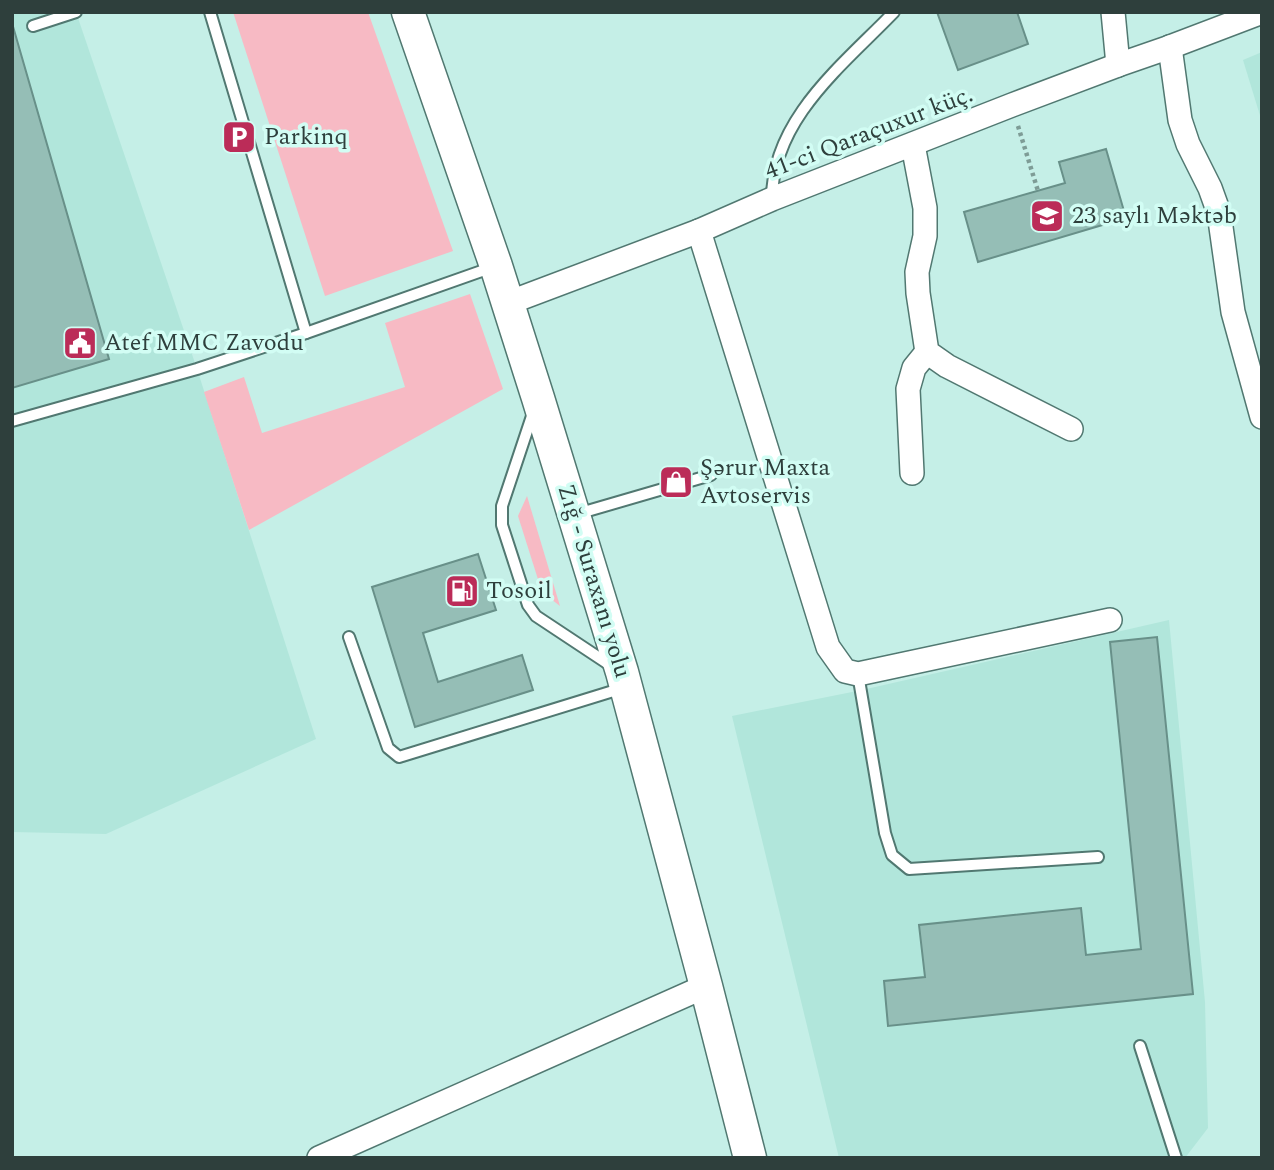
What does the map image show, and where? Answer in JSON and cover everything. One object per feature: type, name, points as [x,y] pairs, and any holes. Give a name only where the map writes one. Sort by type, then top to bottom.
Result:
[{"type":"main road","name":"Zığ - Suraxanı yolu","points":[[408,12],[508,303],[624,680],[750,1158]]},
{"type":"street","points":[[1113,12],[1118,65]]},
{"type":"street","name":"41-ci Qaraçuxur küç.","points":[[508,303],[699,231],[772,199],[1012,105],[1250,15]]},
{"type":"street","points":[[1170,47],[1180,120],[1219,213],[1233,312],[1262,417]]},
{"type":"street","points":[[912,145],[926,208],[925,236],[917,272],[926,352],[914,368],[908,389],[912,473]]},
{"type":"street","points":[[699,231],[828,647],[845,671],[858,674],[1111,621]]},
{"type":"street","points":[[926,352],[947,366],[1071,429]]},
{"type":"street","points":[[319,1158],[706,986]]},
{"type":"lane","points":[[33,26],[76,12]]},
{"type":"lane","points":[[210,12],[306,332]]},
{"type":"lane","points":[[772,199],[776,164],[784,141],[805,107],[818,90],[894,12]]},
{"type":"lane","points":[[12,421],[197,369],[496,266]]},
{"type":"lane","points":[[538,398],[502,506],[502,524],[528,605],[536,615],[624,680]]},
{"type":"lane","points":[[574,515],[711,475]]},
{"type":"lane","points":[[349,636],[388,748],[399,757],[624,680]]},
{"type":"lane","points":[[858,674],[885,833],[892,855],[908,869],[1098,857]]},
{"type":"lane","points":[[1140,1046],[1176,1158]]},
{"type":"path","points":[[1012,105],[1038,191]]},
{"type":"shaded area","name":"Atef MMC Zavodu","points":[[12,12],[76,12],[197,369],[316,739],[106,834],[12,832]]},
{"type":"shaded area","points":[[233,12],[368,12],[453,251],[325,296]]},
{"type":"shaded area","points":[[1262,52],[1262,122],[1243,60]]},
{"type":"shaded area","points":[[470,294],[503,389],[249,530],[204,392],[244,377],[262,433],[405,387],[385,323]]},
{"type":"shaded area","points":[[527,496],[560,606],[542,592],[518,516]]},
{"type":"shaded area","points":[[1169,620],[1205,1002],[1208,1128],[1185,1158],[839,1158],[732,716],[862,690]]},
{"type":"building","points":[[937,12],[1017,12],[1028,44],[958,70]]},
{"type":"building","points":[[12,23],[109,359],[12,388]]},
{"type":"building","points":[[1106,149],[1126,218],[978,262],[964,212],[1065,183],[1059,162]]},
{"type":"building","points":[[478,554],[496,610],[423,633],[438,682],[522,655],[533,690],[415,727],[372,587]]},
{"type":"building","points":[[1157,637],[1193,994],[888,1026],[884,981],[925,977],[919,925],[1081,908],[1086,955],[1141,949],[1110,642]]},
{"type":"place","name":"Parkinq","points":[[239,137]]},
{"type":"place","name":"23 saylı Məktəb","points":[[1047,216]]},
{"type":"place","name":"Atef MMC Zavodu","points":[[80,343]]},
{"type":"place","name":"Şərur Maxta Avtoservis","points":[[676,482]]},
{"type":"place","name":"Tosoil","points":[[462,591]]}]
